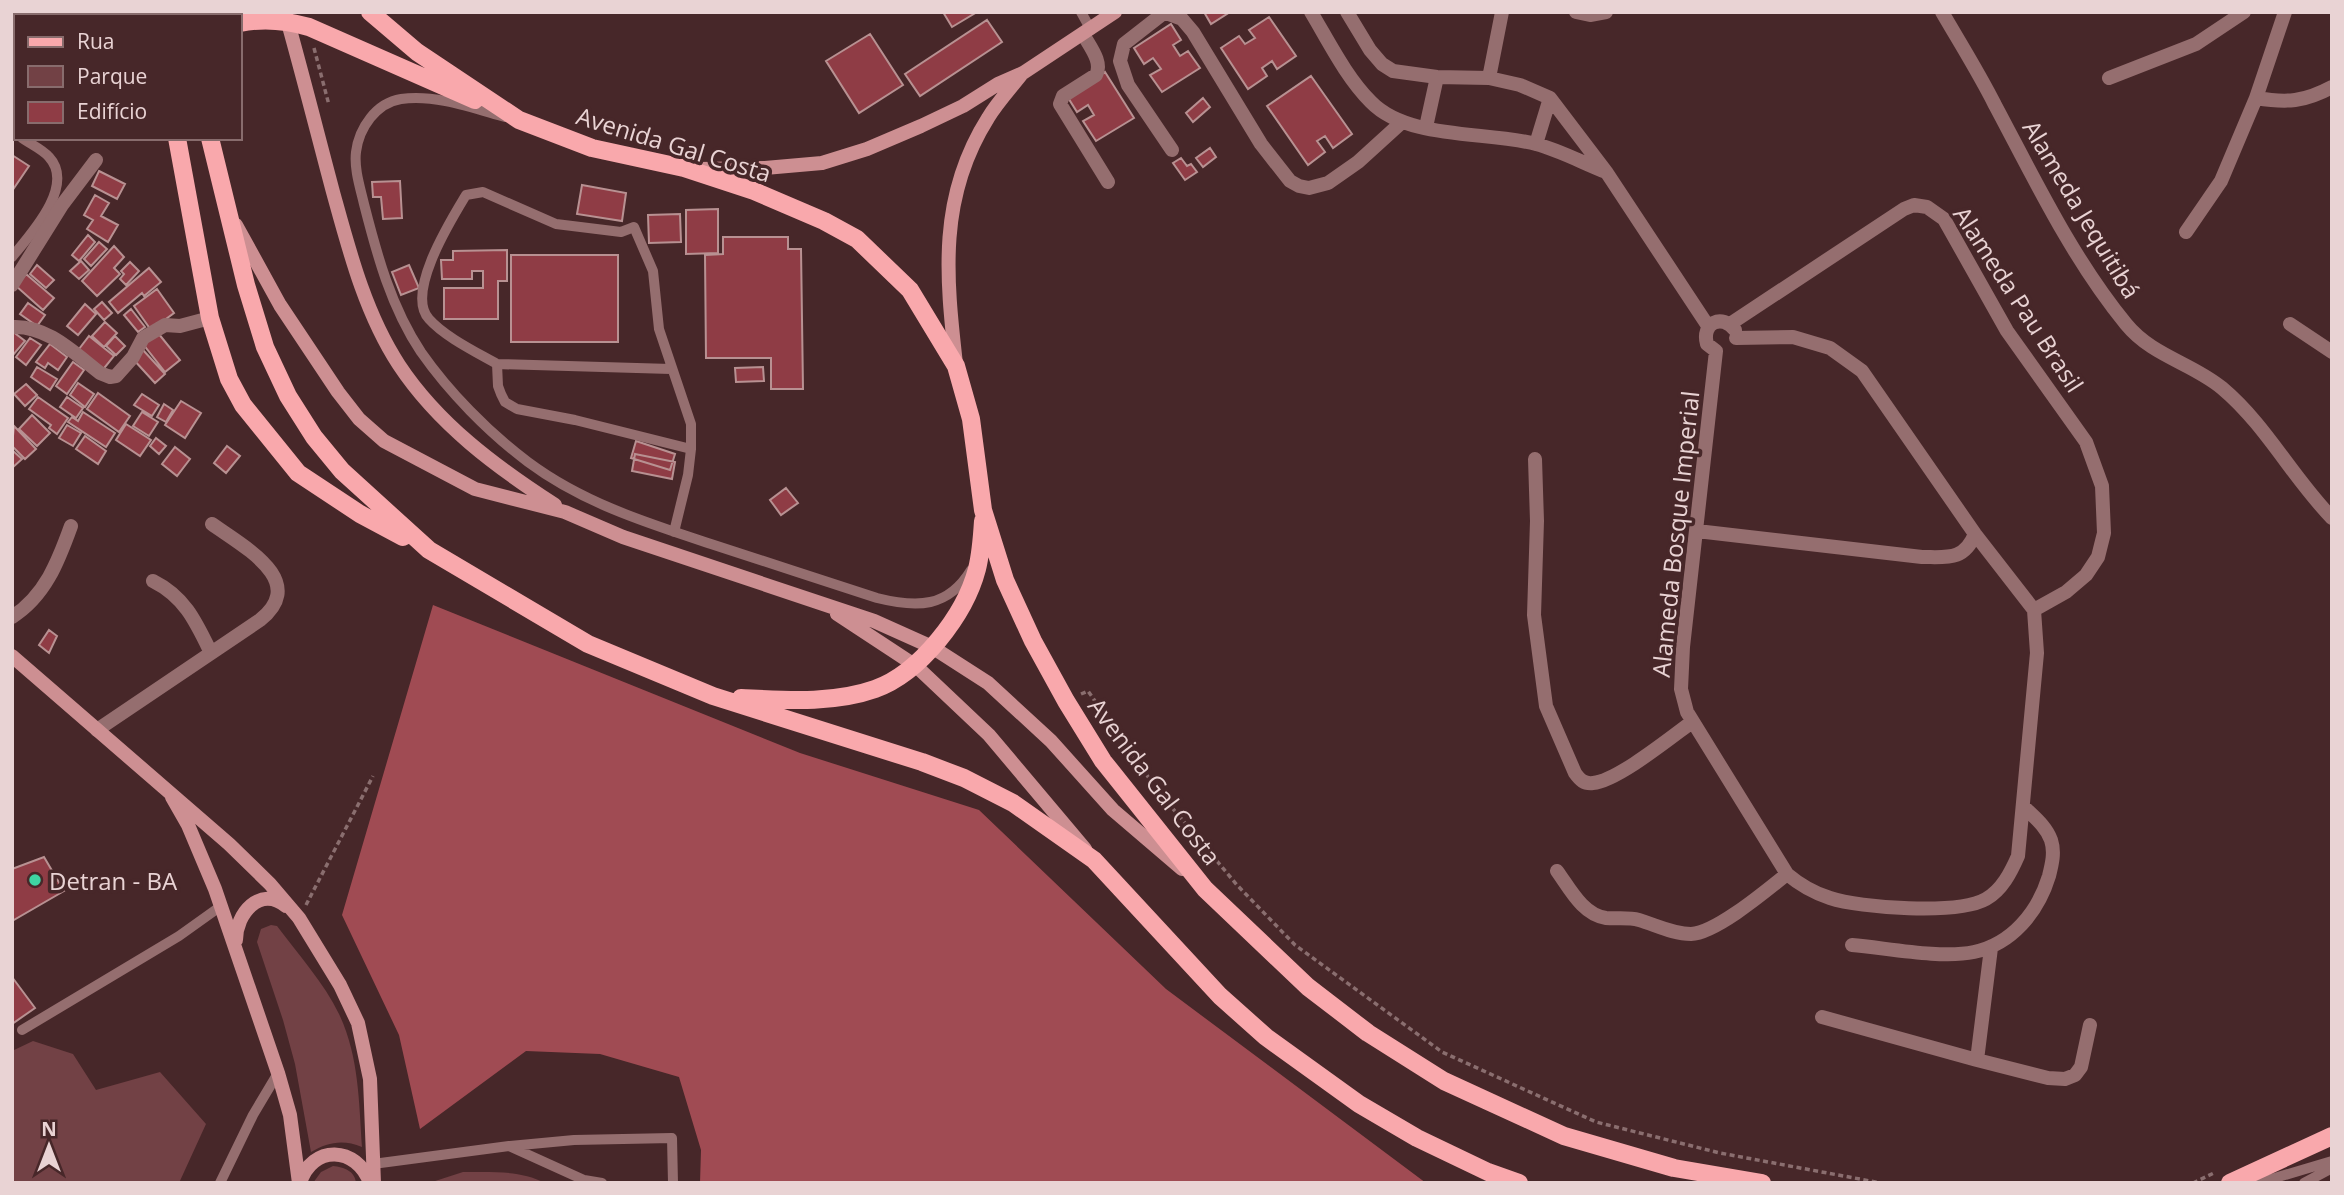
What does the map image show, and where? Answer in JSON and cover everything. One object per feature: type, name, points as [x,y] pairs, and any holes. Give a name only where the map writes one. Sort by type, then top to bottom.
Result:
[{"type":"main road","points":[[306,12],[345,43]]},
{"type":"main road","name":"Avenida Gal Costa","points":[[370,12],[417,52],[519,120],[592,148],[684,168],[754,191],[824,221],[858,239],[909,290],[956,366],[971,419],[983,510],[1005,580],[1033,641],[1066,701],[1103,761],[1205,889],[1308,987],[1368,1033],[1444,1080],[1564,1136],[1674,1168],[1762,1183]]},
{"type":"main road","points":[[684,168],[765,168],[822,163],[867,149],[921,126],[1023,73],[1115,12]]},
{"type":"main road","points":[[286,17],[345,235],[372,314],[399,364],[437,414],[484,456],[565,512]]},
{"type":"main road","points":[[242,23],[286,17],[519,120]]},
{"type":"main road","points":[[956,366],[948,300],[947,241],[951,209],[961,172],[988,118],[1023,73]]},
{"type":"main road","points":[[177,140],[210,318],[229,379],[243,405],[298,473],[360,514],[588,644],[713,696],[922,762],[964,778],[1013,803],[1094,860]]},
{"type":"main road","points":[[210,140],[246,285],[265,347],[288,396],[314,437],[342,471],[429,551]]},
{"type":"main road","points":[[228,211],[280,305],[338,392],[359,419],[384,441],[475,489],[565,512],[623,537],[874,621],[932,647],[988,682],[1051,741],[1114,810],[1205,889]]},
{"type":"main road","points":[[713,696],[790,700],[851,695],[876,689],[916,666],[961,608],[979,558],[983,510]]},
{"type":"main road","points":[[819,603],[916,666],[989,735],[1094,860],[1220,996],[1266,1037],[1359,1104],[1417,1138],[1488,1172],[1519,1183]]},
{"type":"main road","points":[[12,656],[229,844],[270,884],[299,918],[340,985],[358,1023],[370,1079],[372,1183]]},
{"type":"main road","points":[[167,790],[188,825],[221,906],[278,1073],[290,1115],[299,1183]]},
{"type":"main road","points":[[236,952],[237,925],[249,906],[271,900],[282,903],[299,918]]},
{"type":"main road","points":[[2230,1183],[2332,1136]]},
{"type":"main road","points":[[299,1183],[312,1162],[324,1156],[338,1154],[351,1158],[362,1167],[372,1183]]},
{"type":"street","points":[[1172,150],[1128,85],[1120,61],[1124,44],[1166,12],[1182,19],[1193,32],[1261,144],[1290,181],[1299,186],[1309,188],[1328,184],[1358,162],[1402,122]]},
{"type":"street","points":[[1311,12],[1350,75],[1370,102],[1385,113],[1402,122],[1426,127],[1536,144],[1607,173]]},
{"type":"street","points":[[1347,12],[1370,50],[1382,65],[1393,71],[1437,77],[1489,78],[1520,85],[1550,98],[1536,144]]},
{"type":"street","points":[[1489,78],[1502,12]]},
{"type":"street","points":[[1576,12],[1590,15],[1605,12]]},
{"type":"street","name":"Alameda Jequitibá","points":[[1942,12],[1994,103],[2038,190],[2091,277],[2126,325],[2160,354],[2189,366],[2222,388],[2250,415],[2304,487],[2332,518]]},
{"type":"street","points":[[2109,78],[2196,44],[2244,12]]},
{"type":"street","points":[[2186,232],[2221,181],[2256,98],[2285,12]]},
{"type":"street","points":[[1087,32],[1100,65],[1099,71],[1063,96],[1060,104],[1108,182]]},
{"type":"street","points":[[1426,127],[1437,77]]},
{"type":"street","points":[[2256,98],[2282,102],[2312,98],[2332,87]]},
{"type":"street","name":"Alameda Bosque Imperial","points":[[1550,98],[1607,173],[1708,326],[1705,332],[1707,344],[1716,351],[1681,689],[1692,722],[1787,874],[1801,886],[1832,899],[1886,906],[1965,906],[1986,899],[2003,884],[2018,856],[2024,807],[2037,653],[2034,610]]},
{"type":"street","points":[[12,285],[62,205],[96,160]]},
{"type":"street","name":"Alameda Pau Brasil","points":[[1733,331],[1904,209],[1914,205],[1927,206],[1944,219],[2007,331],[2086,442],[2102,485],[2104,534],[2098,556],[2086,575],[2066,592],[2034,610]]},
{"type":"street","points":[[12,327],[31,328],[42,332],[110,377],[116,376],[133,357],[143,338],[165,325],[180,326],[210,318]]},
{"type":"street","points":[[1708,326],[1719,321],[1733,331],[1793,337],[1830,348],[1862,371],[1975,534],[2034,610]]},
{"type":"street","points":[[2290,324],[2332,352]]},
{"type":"street","points":[[1716,351],[1727,351],[1735,343],[1733,331]]},
{"type":"street","points":[[1535,458],[1538,521],[1534,615],[1546,706],[1575,773],[1581,781],[1591,784],[1610,779],[1692,722]]},
{"type":"street","points":[[97,730],[272,610],[279,593],[271,570],[212,524]]},
{"type":"street","points":[[12,617],[37,597],[44,587],[59,559],[71,526]]},
{"type":"street","points":[[1697,531],[1905,555],[1950,557],[1962,553],[1975,534]]},
{"type":"street","points":[[153,582],[167,589],[187,607],[211,653]]},
{"type":"street","points":[[1852,945],[1971,953],[1991,948],[2014,932],[2030,917],[2045,889],[2054,851],[2046,830],[2024,807]]},
{"type":"street","points":[[1557,871],[1586,909],[1597,916],[1635,919],[1680,933],[1694,934],[1712,927],[1742,908],[1787,874]]},
{"type":"street","points":[[1977,1060],[1991,948]]},
{"type":"street","points":[[1822,1017],[1977,1060],[2048,1078],[2065,1079],[2075,1075],[2081,1067],[2090,1025]]},
{"type":"lane","points":[[1081,12],[1087,32]]},
{"type":"lane","points":[[519,120],[473,108],[400,99],[383,106],[372,116],[359,135],[355,153],[357,172],[387,285],[421,352],[471,411],[527,462],[570,489],[608,508],[877,598],[911,604],[940,600],[956,589],[979,558]]},
{"type":"lane","points":[[12,257],[48,211],[57,177],[57,170],[48,156],[25,140]]},
{"type":"lane","points":[[671,369],[498,364],[472,350],[428,319],[420,296],[428,271],[466,195],[483,192],[556,225],[621,232],[634,227],[653,271],[659,329],[691,424],[688,475],[674,532]]},
{"type":"lane","points":[[498,364],[498,386],[501,394],[505,402],[517,409],[575,420],[691,449]]},
{"type":"lane","points":[[22,1030],[178,936],[221,906]]},
{"type":"lane","points":[[220,1183],[253,1115],[278,1073]]},
{"type":"lane","points":[[373,1164],[574,1140],[672,1138],[673,1183]]},
{"type":"lane","points":[[2255,1183],[2273,1169],[2332,1143]]},
{"type":"lane","points":[[509,1146],[563,1172],[602,1183]]},
{"type":"lane","points":[[2255,1183],[2332,1161]]},
{"type":"lane","points":[[2304,1183],[2332,1168]]},
{"type":"path","points":[[299,918],[373,776]]},
{"type":"green space","points":[[277,926],[318,980],[333,1002],[346,1030],[357,1079],[362,1147],[336,1143],[311,1152],[295,1064],[257,942],[261,929]]},
{"type":"green space","points":[[33,1041],[73,1054],[96,1090],[160,1072],[206,1124],[179,1183],[12,1183],[12,1051]]},
{"type":"green space","points":[[333,1166],[348,1170],[354,1175],[356,1183],[313,1183],[321,1172]]},
{"type":"green space","points":[[463,1172],[516,1174],[545,1183],[429,1183]]},
{"type":"shaded area","points":[[433,605],[800,753],[979,810],[1166,989],[1426,1183],[700,1183],[701,1150],[679,1077],[600,1054],[526,1051],[420,1129],[399,1035],[342,915]]},
{"type":"building","points":[[943,12],[977,12],[952,27]]},
{"type":"building","points":[[1204,12],[1230,12],[1211,24]]},
{"type":"building","points":[[1269,17],[1296,56],[1277,69],[1272,61],[1262,68],[1267,76],[1248,89],[1221,48],[1239,36],[1245,44],[1255,38],[1249,30]]},
{"type":"building","points":[[987,20],[1002,42],[920,96],[905,74]]},
{"type":"building","points":[[1171,24],[1181,40],[1173,45],[1180,56],[1188,51],[1200,68],[1162,92],[1150,75],[1161,69],[1153,58],[1144,64],[1134,48]]},
{"type":"building","points":[[870,34],[903,85],[859,113],[826,61]]},
{"type":"building","points":[[1105,72],[1134,118],[1096,141],[1083,121],[1094,115],[1088,105],[1077,112],[1067,96]]},
{"type":"building","points":[[1311,76],[1352,134],[1333,148],[1325,136],[1317,141],[1325,152],[1308,165],[1267,106]]},
{"type":"building","points":[[1203,98],[1210,107],[1193,122],[1186,113]]},
{"type":"building","points":[[1210,148],[1216,157],[1203,167],[1196,158]]},
{"type":"building","points":[[12,155],[29,166],[12,191]]},
{"type":"building","points":[[1181,158],[1197,172],[1185,180],[1173,163]]},
{"type":"building","points":[[99,171],[125,184],[117,199],[92,186]]},
{"type":"building","points":[[400,181],[402,218],[383,219],[381,197],[373,197],[372,182]]},
{"type":"building","points":[[582,185],[626,193],[622,221],[577,214]]},
{"type":"building","points":[[95,195],[109,203],[101,216],[118,225],[108,242],[87,229],[93,220],[84,215]]},
{"type":"building","points":[[718,209],[718,253],[686,254],[686,210]]},
{"type":"building","points":[[680,214],[681,242],[649,243],[648,215]]},
{"type":"building","points":[[88,235],[95,242],[79,261],[72,255]]},
{"type":"building","points":[[723,237],[788,237],[788,249],[801,249],[803,389],[771,389],[771,358],[706,358],[705,255],[723,254]]},
{"type":"building","points":[[99,242],[107,249],[91,266],[84,259]]},
{"type":"building","points":[[114,246],[124,257],[114,268],[120,274],[97,296],[82,281]]},
{"type":"building","points":[[507,250],[507,281],[498,281],[498,319],[444,319],[444,288],[483,288],[483,271],[472,271],[472,279],[442,279],[441,260],[453,260],[453,251]]},
{"type":"building","points":[[511,255],[618,255],[618,342],[511,342]]},
{"type":"building","points":[[81,261],[89,270],[79,279],[70,271]]},
{"type":"building","points":[[130,262],[139,271],[126,285],[120,279],[124,274],[121,271]]},
{"type":"building","points":[[37,265],[54,280],[46,288],[30,274]]},
{"type":"building","points":[[409,265],[419,288],[401,295],[392,272]]},
{"type":"building","points":[[149,268],[161,282],[144,296],[142,293],[118,313],[109,302]]},
{"type":"building","points":[[26,274],[54,298],[43,310],[16,286]]},
{"type":"building","points":[[157,289],[174,313],[151,330],[134,306]]},
{"type":"building","points":[[102,302],[112,313],[104,320],[94,309]]},
{"type":"building","points":[[28,303],[45,315],[37,326],[20,314]]},
{"type":"building","points":[[85,304],[96,314],[78,335],[67,326]]},
{"type":"building","points":[[131,309],[145,327],[138,332],[124,315]]},
{"type":"building","points":[[105,322],[117,333],[104,347],[92,336]]},
{"type":"building","points":[[12,331],[25,341],[13,355],[12,355]]},
{"type":"building","points":[[158,333],[180,360],[165,372],[143,344]]},
{"type":"building","points":[[89,336],[114,356],[101,372],[76,353]]},
{"type":"building","points":[[115,336],[125,346],[116,355],[106,346]]},
{"type":"building","points":[[30,338],[41,345],[26,365],[16,357]]},
{"type":"building","points":[[50,344],[67,357],[58,370],[48,363],[45,368],[36,362]]},
{"type":"building","points":[[143,350],[165,374],[155,383],[133,359]]},
{"type":"building","points":[[73,362],[84,370],[67,394],[56,386]]},
{"type":"building","points":[[37,367],[57,379],[50,390],[31,377]]},
{"type":"building","points":[[763,367],[764,381],[736,382],[735,368]]},
{"type":"building","points":[[78,383],[94,394],[85,407],[70,395]]},
{"type":"building","points":[[26,384],[37,395],[25,406],[14,394]]},
{"type":"building","points":[[98,393],[130,416],[119,432],[87,409]]},
{"type":"building","points":[[142,394],[159,405],[152,416],[134,405]]},
{"type":"building","points":[[38,397],[68,418],[57,434],[49,428],[51,425],[29,409]]},
{"type":"building","points":[[67,397],[83,408],[76,418],[60,407]]},
{"type":"building","points":[[181,401],[201,413],[185,438],[165,425]]},
{"type":"building","points":[[164,404],[173,410],[166,422],[157,417]]},
{"type":"building","points":[[83,412],[115,433],[106,447],[68,422],[72,417],[78,421]]},
{"type":"building","points":[[142,412],[158,422],[149,436],[133,426]]},
{"type":"building","points":[[32,415],[50,433],[37,446],[19,429]]},
{"type":"building","points":[[126,424],[151,440],[140,456],[116,440]]},
{"type":"building","points":[[67,425],[81,433],[73,446],[59,438]]},
{"type":"building","points":[[14,426],[36,449],[25,459],[12,446]]},
{"type":"building","points":[[85,436],[106,451],[98,464],[76,449]]},
{"type":"building","points":[[156,438],[166,446],[159,454],[150,446]]},
{"type":"building","points":[[636,441],[675,454],[670,470],[631,458]]},
{"type":"building","points":[[227,446],[240,456],[226,473],[214,463]]},
{"type":"building","points":[[175,447],[190,459],[177,476],[162,464]]},
{"type":"building","points":[[12,450],[22,459],[12,468]]},
{"type":"building","points":[[635,454],[675,462],[672,479],[632,471]]},
{"type":"building","points":[[786,488],[798,503],[781,515],[770,500]]},
{"type":"building","points":[[49,630],[57,636],[49,653],[39,645]]},
{"type":"building","name":"Detran - BA","points":[[44,857],[64,891],[12,921],[12,869]]},
{"type":"building","points":[[12,977],[35,1008],[12,1024]]},
{"type":"place","name":"Detran - BA","points":[[35,880]]}]
